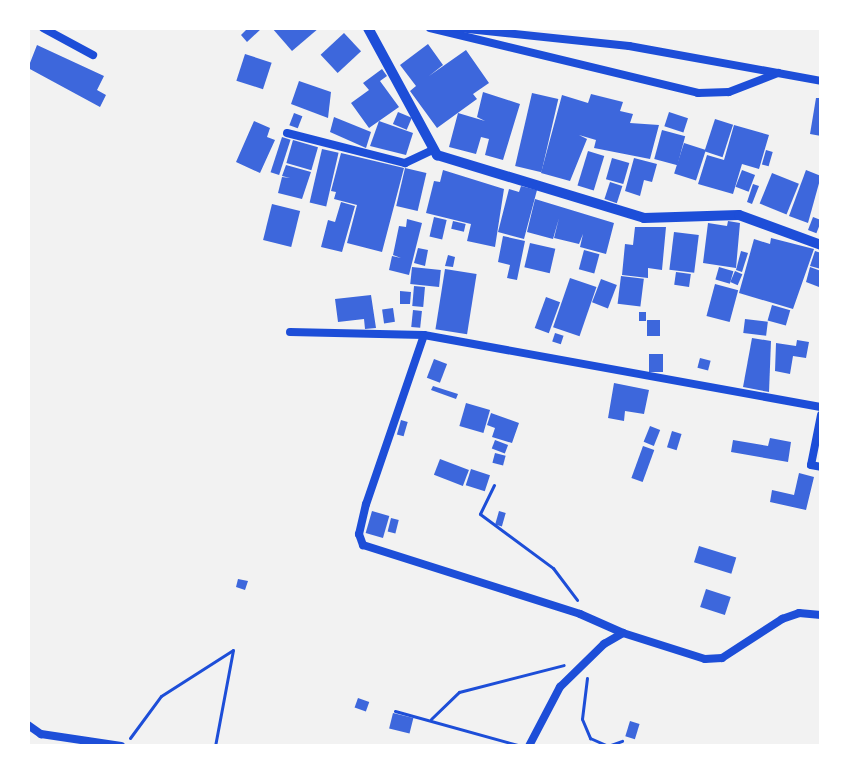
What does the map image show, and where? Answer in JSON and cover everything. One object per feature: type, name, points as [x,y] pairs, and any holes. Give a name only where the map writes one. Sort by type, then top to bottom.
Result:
[{"type":"street","points":[[43,28],[93,55]]},
{"type":"street","points":[[370,28],[396,73],[431,151]]},
{"type":"street","points":[[430,28],[698,93],[729,92],[781,72]]},
{"type":"street","points":[[458,28],[629,46],[821,81]]},
{"type":"street","points":[[287,133],[405,163],[431,151],[644,218],[739,215],[821,245]]},
{"type":"street","points":[[290,332],[424,335],[821,407]]},
{"type":"street","points":[[424,335],[366,504],[359,534],[363,545],[597,620],[623,633],[705,659],[722,658],[782,619],[799,613],[821,615]]},
{"type":"street","points":[[821,415],[811,465],[821,467]]},
{"type":"street","points":[[529,746],[560,687],[590,657],[623,633]]},
{"type":"street","points":[[28,725],[41,734],[121,746]]},
{"type":"street","points":[[41,734],[43,746]]},
{"type":"path","points":[[494,485],[480,514],[553,568],[597,620]]},
{"type":"path","points":[[121,746],[161,696],[233,650],[215,746]]},
{"type":"path","points":[[431,719],[459,692],[590,657],[582,719],[590,738],[608,746],[622,741]]},
{"type":"path","points":[[395,711],[523,746]]},
{"type":"building","points":[[248,28],[262,28],[247,42],[241,35]]},
{"type":"building","points":[[272,28],[319,28],[292,51]]},
{"type":"building","points":[[344,33],[361,51],[338,73],[321,55]]},
{"type":"building","points":[[428,44],[443,65],[429,76],[466,50],[489,83],[473,94],[477,99],[437,128],[410,91],[416,86],[400,65]]},
{"type":"building","points":[[37,45],[104,76],[97,90],[106,95],[100,107],[28,68]]},
{"type":"building","points":[[245,54],[272,63],[263,89],[236,81]]},
{"type":"building","points":[[382,69],[387,76],[380,81],[399,107],[369,128],[351,103],[369,90],[363,83]]},
{"type":"building","points":[[299,81],[331,92],[328,118],[291,104]]},
{"type":"building","points":[[483,92],[520,104],[503,160],[485,155],[489,139],[481,137],[476,154],[449,147],[458,113],[485,121],[477,117]]},
{"type":"building","points":[[532,93],[558,99],[541,172],[515,166]]},
{"type":"building","points":[[591,94],[623,102],[620,111],[633,114],[630,123],[659,125],[650,159],[594,148],[596,140],[579,135],[587,139],[570,181],[541,173],[562,95],[588,103]]},
{"type":"building","points":[[816,98],[821,98],[821,136],[810,134]]},
{"type":"building","points":[[398,112],[412,118],[407,130],[393,124]]},
{"type":"building","points":[[669,112],[688,118],[683,132],[664,126]]},
{"type":"building","points":[[294,113],[302,116],[298,128],[289,125]]},
{"type":"building","points":[[334,117],[371,132],[366,148],[330,132]]},
{"type":"building","points":[[715,119],[733,125],[723,157],[704,151]]},
{"type":"building","points":[[254,121],[270,128],[267,137],[275,140],[260,173],[236,162]]},
{"type":"building","points":[[379,121],[413,133],[406,155],[370,146]]},
{"type":"building","points":[[734,125],[769,135],[759,169],[742,164],[733,194],[698,184],[707,155],[724,160]]},
{"type":"building","points":[[662,130],[685,136],[677,165],[654,159]]},
{"type":"building","points":[[282,137],[291,140],[279,175],[271,172]]},
{"type":"building","points":[[293,140],[318,147],[311,170],[286,163]]},
{"type":"building","points":[[684,143],[706,150],[696,181],[674,173]]},
{"type":"building","points":[[322,149],[339,153],[326,206],[310,203]]},
{"type":"building","points":[[766,150],[773,152],[769,166],[762,164]]},
{"type":"building","points":[[588,151],[604,156],[594,190],[577,185]]},
{"type":"building","points":[[341,153],[404,168],[382,252],[347,243],[357,205],[334,199],[336,192],[331,191]]},
{"type":"building","points":[[612,158],[629,163],[623,184],[606,179]]},
{"type":"building","points":[[634,158],[657,164],[652,182],[644,180],[640,196],[625,191]]},
{"type":"building","points":[[286,165],[311,172],[302,199],[278,193],[282,177],[290,178],[282,176]]},
{"type":"building","points":[[405,168],[426,173],[418,211],[396,206]]},
{"type":"building","points":[[443,170],[504,189],[495,247],[467,241],[471,224],[426,213],[434,181],[440,182]]},
{"type":"building","points":[[742,170],[755,175],[749,192],[736,187]]},
{"type":"building","points":[[806,170],[821,176],[808,223],[789,216]]},
{"type":"building","points":[[772,173],[799,184],[787,214],[760,204]]},
{"type":"building","points":[[610,182],[622,186],[617,203],[604,199]]},
{"type":"building","points":[[753,184],[759,186],[752,204],[747,202]]},
{"type":"building","points":[[521,186],[537,190],[524,239],[498,232],[509,189],[519,192]]},
{"type":"building","points":[[535,199],[614,223],[606,254],[580,247],[583,234],[579,244],[554,238],[559,218],[553,239],[527,232]]},
{"type":"building","points":[[341,202],[355,206],[342,252],[321,247],[328,220],[335,222]]},
{"type":"building","points":[[272,204],[300,211],[291,247],[263,240]]},
{"type":"building","points":[[434,217],[447,220],[442,239],[430,236]]},
{"type":"building","points":[[813,217],[821,220],[816,233],[808,230]]},
{"type":"building","points":[[407,219],[422,223],[409,275],[389,270],[392,256],[401,258],[393,255],[399,226],[406,227]]},
{"type":"building","points":[[453,221],[466,224],[464,232],[451,229]]},
{"type":"building","points":[[728,221],[740,223],[736,268],[703,263],[708,223],[727,226]]},
{"type":"building","points":[[635,227],[666,227],[662,270],[648,268],[648,278],[622,275],[625,244],[633,245]]},
{"type":"building","points":[[674,232],[699,235],[694,273],[669,270]]},
{"type":"building","points":[[503,236],[525,241],[517,280],[507,278],[510,265],[498,262]]},
{"type":"building","points":[[771,238],[814,249],[793,309],[739,293],[754,239],[770,244]]},
{"type":"building","points":[[530,243],[555,249],[550,273],[524,267]]},
{"type":"building","points":[[418,248],[428,250],[425,266],[414,263]]},
{"type":"building","points":[[584,250],[599,254],[594,273],[579,269]]},
{"type":"building","points":[[741,251],[748,253],[742,272],[736,270]]},
{"type":"building","points":[[815,251],[821,253],[821,269],[810,266]]},
{"type":"building","points":[[448,255],[455,257],[453,267],[445,266]]},
{"type":"building","points":[[412,267],[441,270],[439,287],[410,284]]},
{"type":"building","points":[[719,267],[733,271],[730,284],[715,279]]},
{"type":"building","points":[[810,267],[821,271],[819,287],[806,282]]},
{"type":"building","points":[[445,269],[477,274],[467,334],[435,329]]},
{"type":"building","points":[[735,271],[742,274],[738,285],[730,282]]},
{"type":"building","points":[[676,272],[691,274],[689,287],[674,285]]},
{"type":"building","points":[[621,276],[644,279],[640,307],[618,304]]},
{"type":"building","points":[[570,278],[596,287],[580,336],[553,327]]},
{"type":"building","points":[[601,279],[617,285],[608,308],[592,302]]},
{"type":"building","points":[[715,284],[738,290],[730,322],[706,316]]},
{"type":"building","points":[[414,286],[425,287],[423,307],[412,306]]},
{"type":"building","points":[[400,291],[411,292],[410,304],[400,304]]},
{"type":"building","points":[[371,295],[376,328],[365,329],[364,319],[338,322],[335,299]]},
{"type":"building","points":[[546,297],[560,302],[549,333],[535,328]]},
{"type":"building","points":[[772,305],[790,310],[786,326],[768,320]]},
{"type":"building","points":[[393,308],[395,322],[384,323],[382,310]]},
{"type":"building","points":[[413,310],[422,311],[420,328],[411,327]]},
{"type":"building","points":[[639,312],[646,312],[646,321],[639,321]]},
{"type":"building","points":[[745,319],[768,322],[766,336],[743,333]]},
{"type":"building","points":[[647,320],[660,320],[660,336],[647,336]]},
{"type":"building","points":[[555,333],[564,336],[561,344],[552,342]]},
{"type":"building","points":[[752,338],[771,341],[769,392],[743,387]]},
{"type":"building","points":[[797,340],[809,342],[806,358],[793,356],[790,374],[775,371],[776,343],[796,346]]},
{"type":"building","points":[[649,354],[663,354],[663,372],[649,372]]},
{"type":"building","points":[[700,358],[711,361],[708,371],[697,368]]},
{"type":"building","points":[[434,359],[447,364],[440,383],[427,378]]},
{"type":"building","points":[[614,383],[649,390],[644,414],[625,411],[624,421],[608,418]]},
{"type":"building","points":[[433,386],[458,394],[456,399],[431,390]]},
{"type":"building","points":[[466,403],[490,410],[483,433],[459,426]]},
{"type":"building","points":[[491,413],[519,423],[512,443],[492,437],[495,428],[487,425]]},
{"type":"building","points":[[401,420],[408,422],[404,436],[397,434]]},
{"type":"building","points":[[650,426],[660,430],[654,446],[644,442]]},
{"type":"building","points":[[672,431],[682,434],[677,450],[667,447]]},
{"type":"building","points":[[770,438],[791,442],[788,462],[731,452],[733,440],[768,446]]},
{"type":"building","points":[[495,440],[508,445],[505,453],[492,448]]},
{"type":"building","points":[[643,446],[654,450],[643,482],[631,478]]},
{"type":"building","points":[[495,453],[506,456],[503,466],[492,463]]},
{"type":"building","points":[[440,459],[469,470],[463,486],[434,475]]},
{"type":"building","points":[[471,469],[490,475],[485,491],[466,485]]},
{"type":"building","points":[[799,473],[814,477],[806,510],[770,502],[772,490],[794,495]]},
{"type":"building","points":[[372,511],[389,516],[383,538],[366,533]]},
{"type":"building","points":[[499,511],[506,513],[502,526],[495,524]]},
{"type":"building","points":[[391,518],[399,520],[395,534],[388,532]]},
{"type":"building","points":[[699,546],[736,557],[731,574],[694,562]]},
{"type":"building","points":[[238,579],[248,581],[245,590],[236,587]]},
{"type":"building","points":[[706,589],[731,597],[725,615],[700,607]]},
{"type":"building","points":[[358,698],[369,702],[366,712],[355,707]]},
{"type":"building","points":[[393,713],[413,718],[410,734],[389,729]]},
{"type":"building","points":[[630,721],[640,724],[635,739],[625,736]]}]
